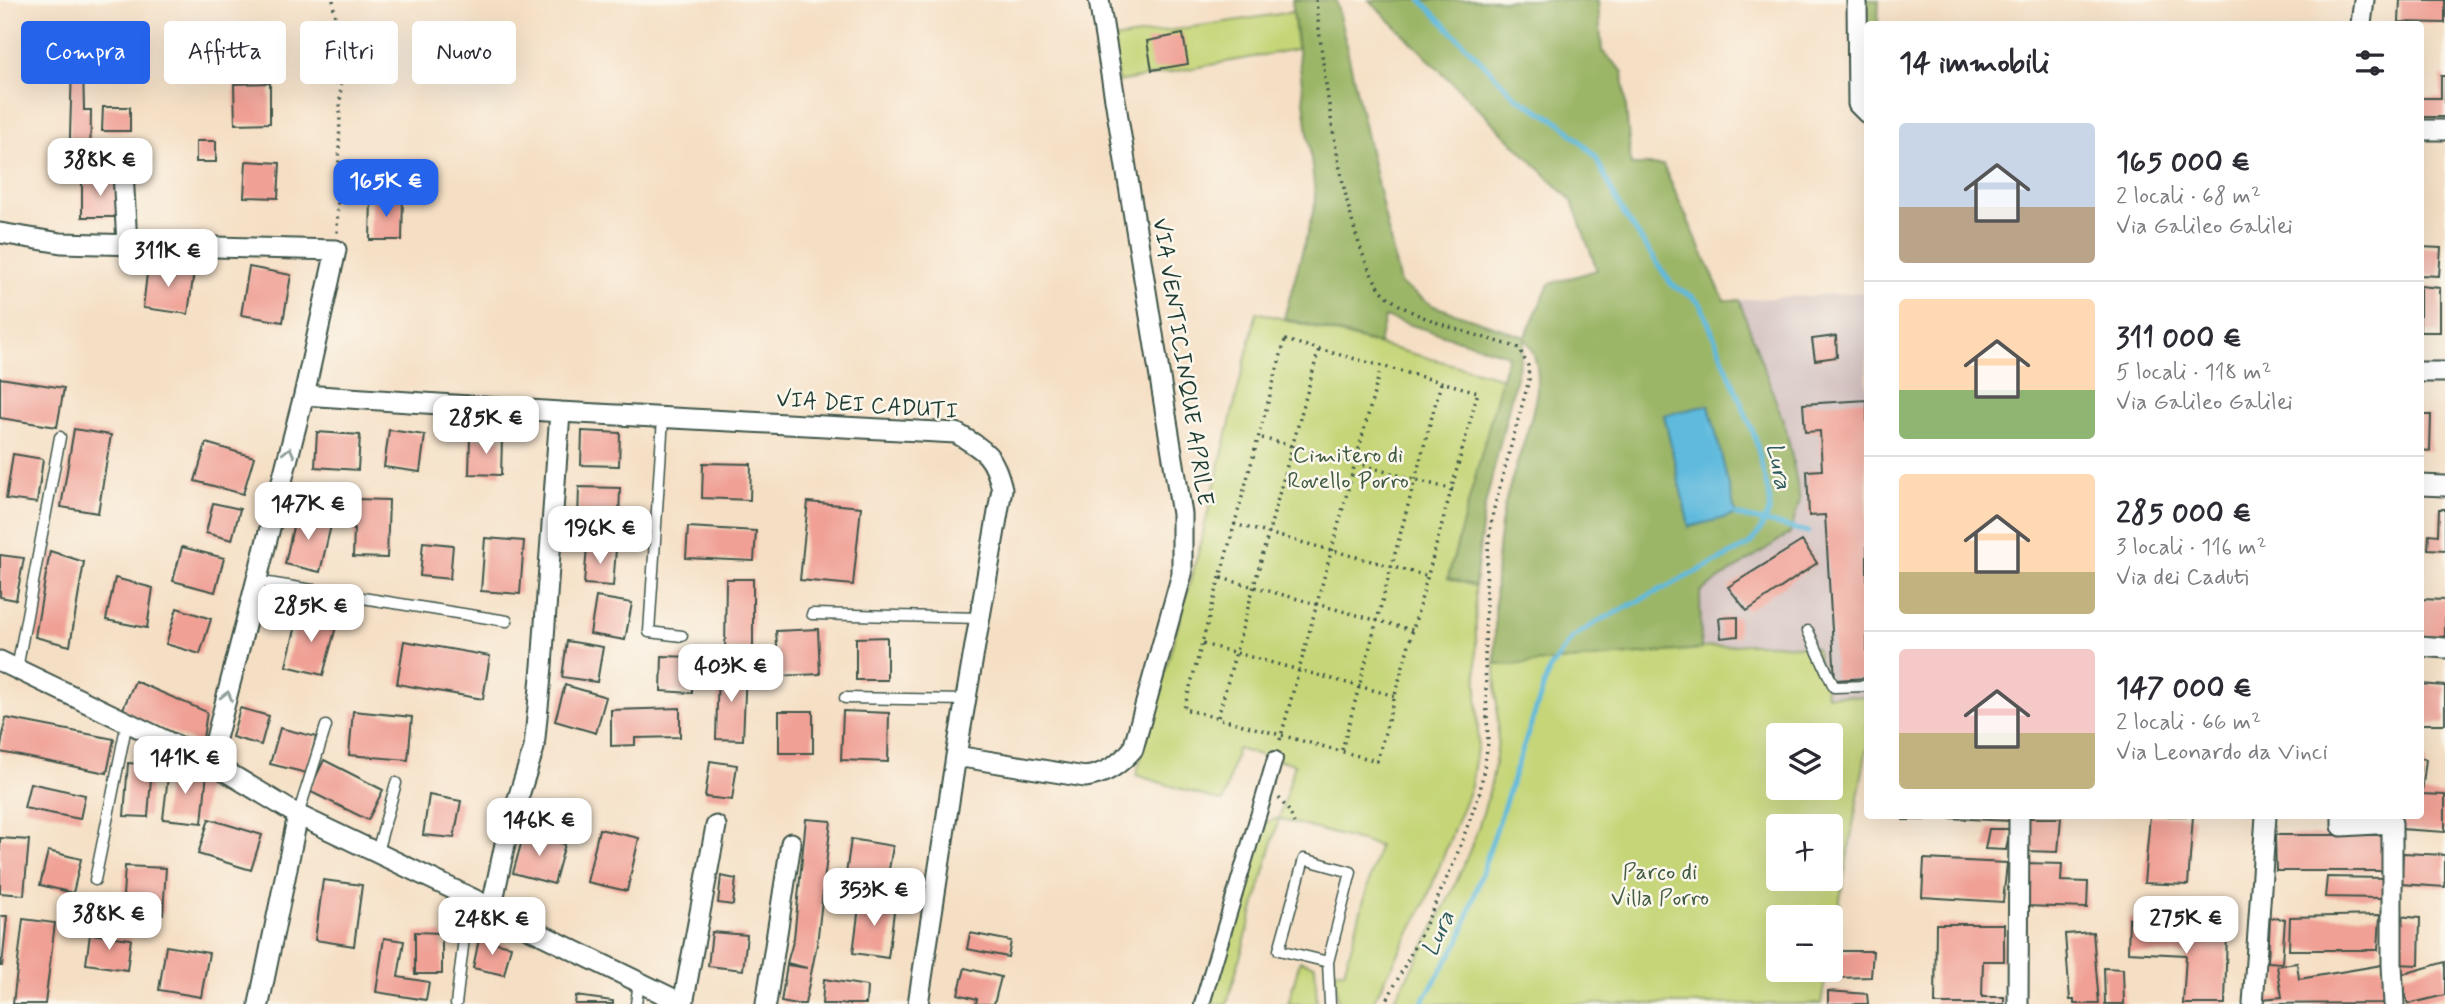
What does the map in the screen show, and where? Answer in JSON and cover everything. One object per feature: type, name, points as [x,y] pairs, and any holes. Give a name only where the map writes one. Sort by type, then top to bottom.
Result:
[{"type":"street","name":"VIA VENTICINQUE APRILE","points":[[956,756],[1085,777],[1100,775],[1114,768],[1133,749],[1182,574],[1185,550],[1182,514],[1099,0]]},
{"type":"street","points":[[1857,0],[1858,104],[1864,110]]},
{"type":"street","points":[[2361,21],[2364,0]]},
{"type":"street","points":[[2424,130],[2445,130]]},
{"type":"street","points":[[123,172],[127,244]]},
{"type":"street","points":[[0,233],[61,243],[336,250],[304,395],[210,762]]},
{"type":"street","points":[[2424,372],[2445,372]]},
{"type":"street","name":"VIA DEI CADUTI","points":[[304,395],[956,433],[981,448],[996,464],[1002,489],[956,756],[918,1004]]},
{"type":"street","points":[[491,910],[508,830],[534,748],[560,412]]},
{"type":"street","points":[[2424,485],[2445,486]]},
{"type":"street","points":[[2424,646],[2445,648]]},
{"type":"street","points":[[9,665],[210,762],[298,815],[684,1004],[716,826]]},
{"type":"street","points":[[1202,1004],[1275,759]]},
{"type":"street","points":[[259,1004],[298,815]]},
{"type":"street","points":[[2018,1004],[2019,819]]},
{"type":"street","points":[[2253,1004],[2266,819]]},
{"type":"street","points":[[2342,819],[2342,826],[2392,823],[2394,1004]]},
{"type":"street","points":[[766,1004],[791,843]]},
{"type":"lane","points":[[663,418],[649,632],[682,636]]},
{"type":"lane","points":[[9,665],[60,437]]},
{"type":"lane","points":[[256,581],[507,621]]},
{"type":"lane","points":[[812,614],[980,618]]},
{"type":"lane","points":[[1808,631],[1834,687],[1864,686]]},
{"type":"lane","points":[[845,698],[966,700]]},
{"type":"lane","points":[[95,880],[127,722]]},
{"type":"lane","points":[[298,815],[326,726]]},
{"type":"lane","points":[[377,852],[396,783]]},
{"type":"lane","points":[[1328,962],[1279,950],[1304,859],[1351,872],[1328,962],[1330,1004]]},
{"type":"lane","points":[[456,1004],[469,897]]},
{"type":"lane","points":[[636,1004],[639,982]]},
{"type":"path","points":[[333,0],[341,73],[336,250]]},
{"type":"path","points":[[1316,0],[1328,102],[1346,193],[1364,257],[1383,293],[1399,306],[1422,316],[1519,348],[1528,366],[1529,380],[1493,512],[1489,538],[1485,649],[1488,743],[1480,792],[1455,860],[1385,1004]]},
{"type":"path","points":[[1285,340],[1319,349],[1478,392],[1377,761],[1280,738],[1184,709],[1285,340]]},
{"type":"path","points":[[1218,717],[1319,349]]},
{"type":"path","points":[[1280,738],[1380,371]]},
{"type":"path","points":[[1342,750],[1441,383]]},
{"type":"path","points":[[1262,438],[1453,489]]},
{"type":"path","points":[[1234,524],[1427,576]]},
{"type":"path","points":[[1221,578],[1413,630]]},
{"type":"path","points":[[1203,644],[1395,696]]},
{"type":"path","points":[[1267,788],[1289,811],[1294,823]]},
{"type":"shaded area","points":[[1864,292],[1864,697],[1826,695],[1747,644],[1701,649],[1700,592],[1790,533],[1785,426],[1739,300]]},
{"type":"green space","points":[[1292,0],[1336,0],[1400,284],[1434,306],[1525,337],[1549,284],[1597,270],[1572,201],[1369,0],[1598,0],[1602,51],[1623,72],[1631,165],[1663,165],[1724,300],[1739,300],[1785,426],[1800,500],[1790,533],[1700,592],[1701,649],[1509,665],[1495,663],[1500,531],[1507,497],[1533,411],[1538,378],[1534,357],[1525,339],[1484,510],[1475,586],[1448,578],[1508,355],[1385,317],[1379,344],[1284,318],[1316,201]]},
{"type":"green space","points":[[1864,0],[1879,0],[1878,21],[1865,21]]},
{"type":"green space","points":[[1293,12],[1297,49],[1118,82],[1112,39]]},
{"type":"green space","name":"Cimitero di Rovello Porro","points":[[1257,312],[1503,378],[1448,578],[1475,586],[1478,742],[1471,786],[1425,903],[1372,1004],[1338,1004],[1335,970],[1344,972],[1379,846],[1279,819],[1227,1004],[1209,1004],[1257,829],[1279,818],[1295,764],[1237,749],[1223,802],[1136,775],[1198,553]]},
{"type":"green space","name":"Parco di Villa Porro","points":[[1747,644],[1816,648],[1827,695],[1864,697],[1864,764],[1843,882],[1843,814],[1766,814],[1766,891],[1841,891],[1839,905],[1766,905],[1766,982],[1825,982],[1821,1004],[1392,1004],[1441,913],[1471,848],[1491,782],[1498,729],[1495,663],[1509,665]]},
{"type":"green space","points":[[1300,961],[1315,965],[1317,1004],[1288,1004]]},
{"type":"water","points":[[1709,405],[1736,515],[1689,527],[1664,415]]},
{"type":"building","points":[[2400,0],[2445,0],[2445,23],[2399,21]]},
{"type":"building","points":[[1183,34],[1188,64],[1152,70],[1147,41]]},
{"type":"building","points":[[2441,76],[2445,76],[2445,117],[2424,117],[2424,98],[2441,98]]},
{"type":"building","points":[[71,84],[83,84],[84,110],[91,110],[90,170],[69,170]]},
{"type":"building","points":[[234,84],[270,84],[270,123],[235,124]]},
{"type":"building","points":[[103,107],[130,107],[130,131],[102,131]]},
{"type":"building","points":[[196,141],[216,141],[216,162],[196,162]]},
{"type":"building","points":[[246,161],[280,163],[278,198],[244,197]]},
{"type":"building","points":[[118,179],[118,217],[82,217],[82,180]]},
{"type":"building","points":[[371,197],[403,197],[402,240],[370,240]]},
{"type":"building","points":[[2424,247],[2441,248],[2439,276],[2424,275]]},
{"type":"building","points":[[148,265],[194,271],[188,314],[143,308]]},
{"type":"building","points":[[249,267],[291,275],[283,322],[241,315]]},
{"type":"building","points":[[2424,286],[2440,288],[2440,332],[2424,332]]},
{"type":"building","points":[[1836,336],[1837,357],[1815,360],[1812,339]]},
{"type":"building","points":[[0,378],[64,388],[57,427],[0,418]]},
{"type":"building","points":[[1864,400],[1864,678],[1835,680],[1825,515],[1809,516],[1807,471],[1822,470],[1820,431],[1805,432],[1803,404]]},
{"type":"building","points":[[2424,415],[2431,415],[2430,451],[2424,450]]},
{"type":"building","points":[[74,429],[111,435],[98,513],[61,507]]},
{"type":"building","points":[[389,430],[425,435],[420,472],[384,467]]},
{"type":"building","points":[[582,431],[620,433],[619,466],[581,465]]},
{"type":"building","points":[[317,432],[360,435],[358,470],[315,467]]},
{"type":"building","points":[[470,438],[502,439],[501,475],[469,474]]},
{"type":"building","points":[[206,443],[254,457],[243,494],[195,481]]},
{"type":"building","points":[[13,454],[43,459],[37,503],[6,499]]},
{"type":"building","points":[[703,463],[751,464],[750,500],[702,498]]},
{"type":"building","points":[[579,487],[620,488],[619,521],[578,520]]},
{"type":"building","points":[[355,499],[389,500],[387,558],[353,557]]},
{"type":"building","points":[[808,502],[861,507],[853,585],[800,580]]},
{"type":"building","points":[[213,503],[240,509],[232,540],[206,533]]},
{"type":"building","points":[[2439,509],[2445,509],[2445,550],[2428,549],[2429,534],[2438,535]]},
{"type":"building","points":[[296,513],[332,521],[320,572],[285,564]]},
{"type":"building","points":[[688,527],[756,531],[754,561],[686,558]]},
{"type":"building","points":[[485,538],[524,541],[520,594],[481,591]]},
{"type":"building","points":[[1802,541],[1817,563],[1747,611],[1728,587]]},
{"type":"building","points":[[423,542],[453,545],[450,579],[420,576]]},
{"type":"building","points":[[587,546],[616,549],[613,586],[584,584]]},
{"type":"building","points":[[182,547],[224,558],[215,592],[173,581]]},
{"type":"building","points":[[50,551],[84,562],[70,646],[35,637]]},
{"type":"building","points":[[0,555],[24,558],[16,600],[0,597]]},
{"type":"building","points":[[115,578],[153,588],[147,628],[106,620]]},
{"type":"building","points":[[726,579],[753,579],[753,650],[725,650]]},
{"type":"building","points":[[596,597],[632,603],[625,640],[590,634]]},
{"type":"building","points":[[2424,599],[2445,600],[2445,637],[2424,636]]},
{"type":"building","points":[[177,608],[211,619],[200,654],[166,644]]},
{"type":"building","points":[[299,613],[337,623],[323,675],[286,666]]},
{"type":"building","points":[[1738,617],[1738,636],[1721,638],[1719,618]]},
{"type":"building","points":[[818,629],[820,674],[779,676],[776,631]]},
{"type":"building","points":[[887,637],[887,680],[856,680],[856,638]]},
{"type":"building","points":[[404,641],[490,656],[483,699],[397,684]]},
{"type":"building","points":[[567,641],[603,647],[597,682],[562,677]]},
{"type":"building","points":[[662,656],[693,657],[692,693],[661,691]]},
{"type":"building","points":[[718,669],[746,670],[743,740],[716,739]]},
{"type":"building","points":[[135,681],[207,712],[202,745],[122,711]]},
{"type":"building","points":[[2424,684],[2445,686],[2445,724],[2424,724]]},
{"type":"building","points":[[565,685],[606,697],[596,733],[555,721]]},
{"type":"building","points":[[240,708],[269,716],[261,745],[232,737]]},
{"type":"building","points":[[680,708],[680,737],[635,738],[635,745],[611,746],[611,710]]},
{"type":"building","points":[[353,711],[412,717],[408,760],[349,755]]},
{"type":"building","points":[[779,711],[813,711],[813,753],[779,753]]},
{"type":"building","points":[[843,711],[889,713],[888,762],[841,760]]},
{"type":"building","points":[[6,718],[114,739],[107,773],[0,752]]},
{"type":"building","points":[[280,728],[316,737],[307,773],[270,764]]},
{"type":"building","points":[[324,760],[383,790],[368,820],[309,791]]},
{"type":"building","points":[[710,761],[737,765],[732,800],[705,797]]},
{"type":"building","points":[[128,763],[152,765],[148,817],[124,816]]},
{"type":"building","points":[[169,768],[207,772],[202,823],[163,819]]},
{"type":"building","points":[[30,783],[85,795],[80,819],[24,808]]},
{"type":"building","points":[[2424,794],[2445,795],[2445,832],[2400,829],[2400,819],[2424,819]]},
{"type":"building","points":[[429,795],[461,801],[454,838],[423,835]]},
{"type":"building","points":[[209,819],[262,835],[251,870],[198,854]]},
{"type":"building","points":[[806,819],[831,821],[817,944],[805,1004],[792,1004],[781,1002],[787,965],[807,968],[787,963],[794,938]]},
{"type":"building","points":[[1969,819],[2010,819],[2010,821]]},
{"type":"building","points":[[2027,819],[2061,819],[2058,852],[2025,851]]},
{"type":"building","points":[[2150,819],[2193,819],[2188,885],[2144,883]]},
{"type":"building","points":[[599,829],[639,838],[627,891],[587,882]]},
{"type":"building","points":[[1989,829],[2010,829],[2006,850],[1985,849]]},
{"type":"building","points":[[524,833],[565,844],[554,884],[513,873]]},
{"type":"building","points":[[2275,835],[2390,835],[2387,871],[2276,871]]},
{"type":"building","points":[[0,838],[29,840],[24,895],[0,893]]},
{"type":"building","points":[[851,839],[893,846],[886,887],[845,881]]},
{"type":"building","points":[[48,851],[81,859],[73,893],[40,885]]},
{"type":"building","points":[[2403,853],[2445,855],[2445,887],[2401,884]]},
{"type":"building","points":[[1924,859],[2007,863],[2003,902],[1922,897]]},
{"type":"building","points":[[2024,863],[2062,864],[2061,881],[2088,882],[2087,908],[2022,906]]},
{"type":"building","points":[[125,866],[166,868],[163,914],[122,911]]},
{"type":"building","points":[[721,876],[736,879],[733,905],[718,903]]},
{"type":"building","points":[[2327,877],[2385,878],[2382,898],[2325,897]]},
{"type":"building","points":[[323,880],[362,885],[354,946],[315,940]]},
{"type":"building","points":[[860,899],[895,904],[888,958],[853,953]]},
{"type":"building","points":[[2380,915],[2378,950],[2289,950],[2290,917]]},
{"type":"building","points":[[0,916],[7,916],[2,966],[0,966]]},
{"type":"building","points":[[2397,916],[2420,918],[2419,965],[2396,964]]},
{"type":"building","points":[[2129,918],[2178,919],[2177,934],[2227,930],[2225,1004],[2183,1004],[2186,955],[2128,952]]},
{"type":"building","points":[[2270,918],[2285,919],[2282,963],[2268,962]]},
{"type":"building","points":[[23,919],[55,923],[45,1004],[13,1004]]},
{"type":"building","points":[[1936,924],[2004,924],[2004,961],[1983,961],[1982,997],[2004,997],[2004,1004],[1935,1004]]},
{"type":"building","points":[[415,932],[442,933],[442,974],[415,974]]},
{"type":"building","points":[[712,932],[747,935],[743,970],[708,966]]},
{"type":"building","points":[[2093,932],[2099,1004],[2074,1004],[2074,1000],[2070,1000],[2065,934]]},
{"type":"building","points":[[970,933],[1011,941],[1008,957],[967,949]]},
{"type":"building","points":[[90,934],[131,939],[127,970],[86,964]]},
{"type":"building","points":[[384,938],[404,941],[398,977],[429,982],[426,1000],[376,992]]},
{"type":"building","points":[[479,939],[511,946],[504,975],[473,968]]},
{"type":"building","points":[[166,946],[209,953],[201,997],[159,990]]},
{"type":"building","points":[[1843,951],[1873,951],[1871,977],[1843,978]]},
{"type":"building","points":[[2445,962],[2445,995],[2408,1004],[2400,975]]},
{"type":"building","points":[[2297,963],[2299,979],[2382,965],[2388,1003],[2260,1004],[2262,999],[2282,997],[2277,966]]},
{"type":"building","points":[[965,968],[1001,977],[994,1004],[976,1004],[977,999],[958,994]]},
{"type":"building","points":[[2104,968],[2123,969],[2124,1004],[2105,1004]]},
{"type":"building","points":[[824,979],[867,986],[866,1004],[822,1004]]},
{"type":"building","points":[[1828,991],[1867,994],[1868,1004],[1828,1004]]},
{"type":"building","points":[[576,996],[613,1001],[613,1004],[575,1004]]},
{"type":"waterway","name":"Lura","points":[[1421,0],[1516,97],[1561,123],[1595,156],[1622,211],[1672,285],[1701,305],[1755,437],[1770,500],[1769,512],[1760,531],[1749,545],[1597,622],[1572,638],[1549,670],[1460,939],[1421,1004]]},
{"type":"waterway","points":[[1736,515],[1808,532]]}]
